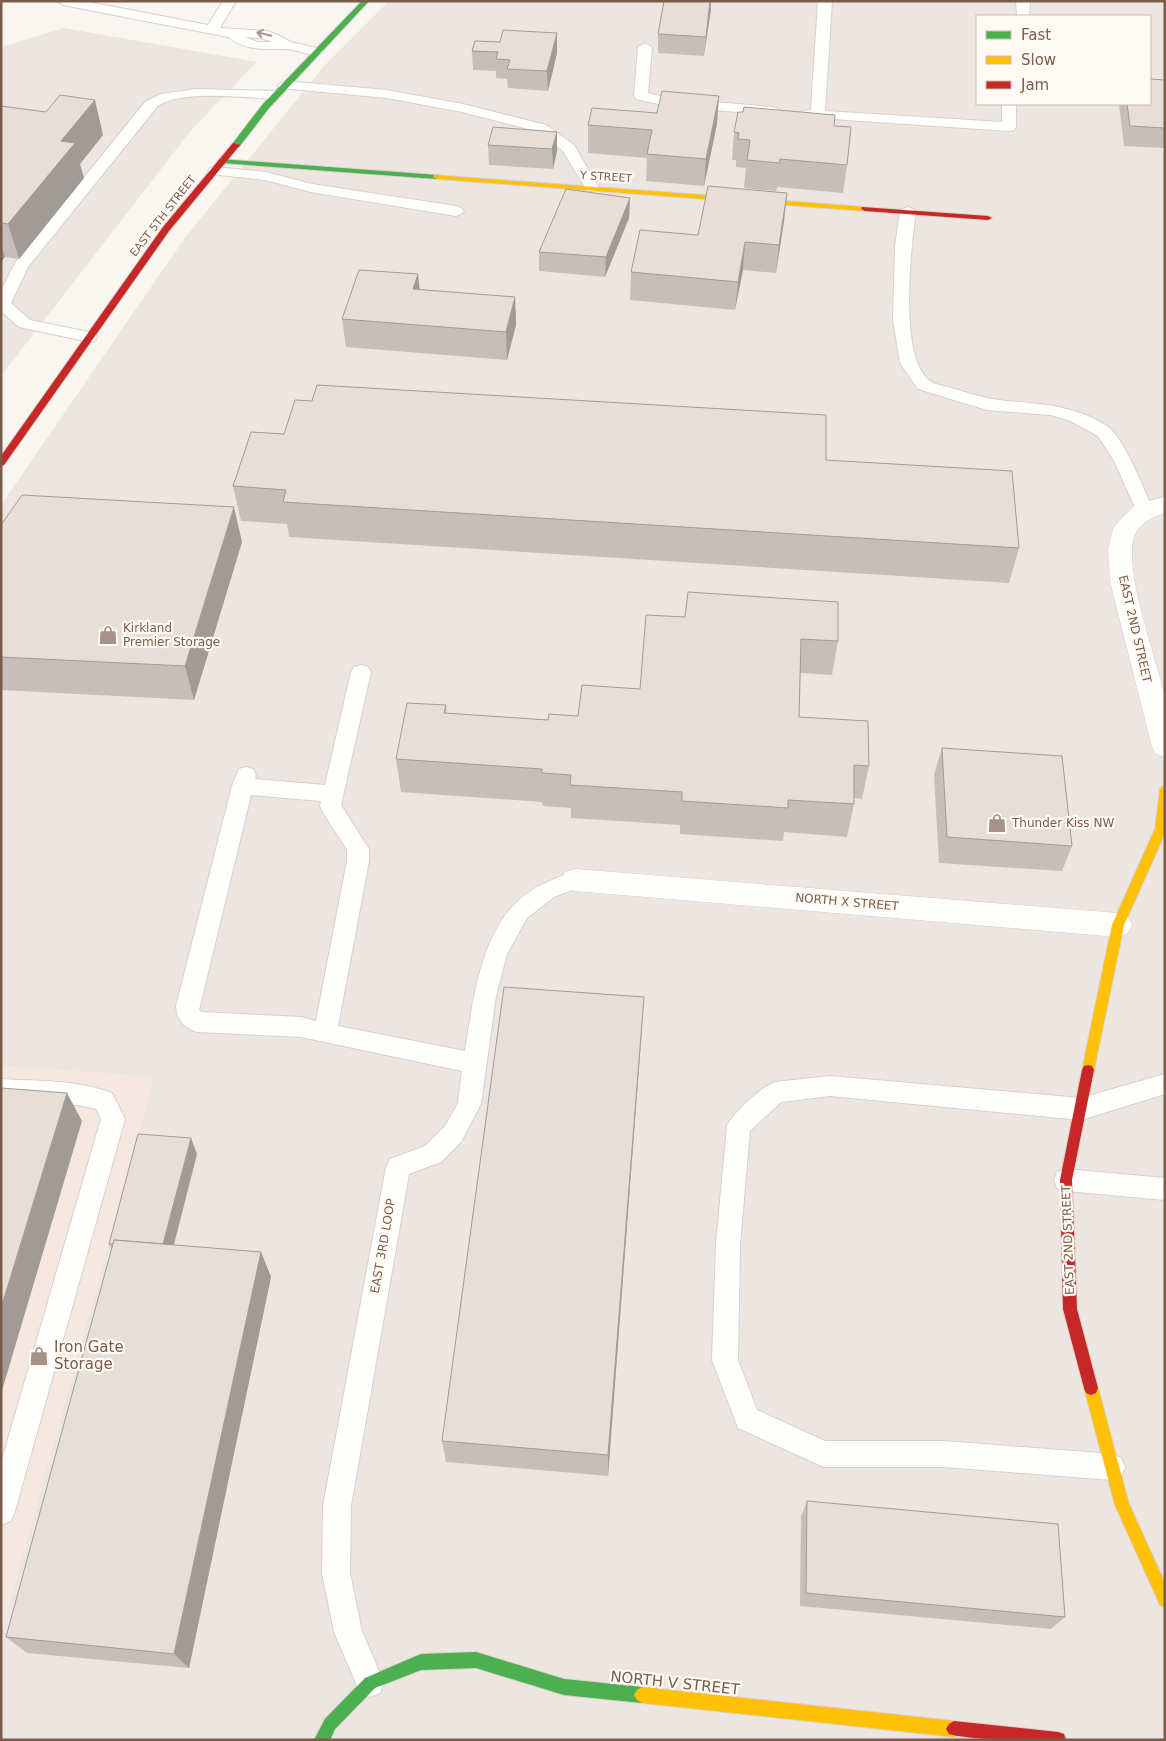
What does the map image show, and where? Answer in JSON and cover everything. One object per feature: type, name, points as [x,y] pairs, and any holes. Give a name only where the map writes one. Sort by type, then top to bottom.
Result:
[{"type":"street","name":"EAST 5TH STREET","points":[[1,463],[166,229],[280,90],[366,1]]},
{"type":"street","name":"Y STREET","points":[[219,166],[592,188],[988,218]]},
{"type":"street","name":"EAST 2ND STREET","points":[[1154,507],[1125,529],[1120,550],[1122,581],[1165,747]]},
{"type":"street","name":"EAST 2ND STREET","points":[[1165,789],[1161,828],[1118,925],[1066,1180],[1070,1309],[1122,1505],[1165,1600]]},
{"type":"street","name":"NORTH X STREET","points":[[575,880],[1118,925]]},
{"type":"street","name":"NORTH V STREET","points":[[322,1740],[330,1724],[370,1683],[421,1662],[476,1660],[564,1687],[1058,1740]]},
{"type":"lane","points":[[63,1],[232,34],[241,42],[268,48],[286,45],[316,52]]},
{"type":"lane","points":[[212,30],[230,1]]},
{"type":"lane","points":[[818,114],[826,1]]},
{"type":"lane","points":[[1022,1],[1024,15]]},
{"type":"lane","points":[[645,47],[641,96],[668,102],[1009,126],[1009,105]]},
{"type":"lane","points":[[89,337],[25,324],[3,304],[21,266],[156,100],[203,92],[280,90],[387,94],[463,108],[541,128],[569,148],[592,188]]},
{"type":"lane","points":[[219,166],[311,188],[456,211]]},
{"type":"lane","points":[[908,212],[904,247],[901,320],[908,363],[924,386],[987,404],[1052,410],[1076,417],[1104,432],[1154,507]]},
{"type":"lane","points":[[325,1033],[358,860],[358,848],[330,806],[361,672]]},
{"type":"lane","points":[[333,794],[244,780],[188,1006],[188,1015],[197,1022],[300,1027],[475,1063]]},
{"type":"lane","name":"EAST 3RD LOOP","points":[[370,1683],[348,1632],[336,1572],[339,1496],[398,1167],[433,1154],[453,1134],[469,1104],[485,996],[496,952],[519,912],[546,892],[575,880]]},
{"type":"lane","points":[[1112,1467],[944,1454],[824,1454],[747,1419],[725,1360],[728,1244],[739,1126],[776,1092],[830,1086],[1081,1109],[1165,1084]]},
{"type":"lane","points":[[1,1089],[78,1095],[104,1100],[113,1119],[1,1511]]},
{"type":"lane","points":[[1066,1180],[1165,1189]]},
{"type":"shaded area","points":[[389,1],[1165,2],[1165,1740],[1,1740],[1,1634],[154,1077],[1,1066],[1,505],[184,239],[324,66]]},
{"type":"shaded area","points":[[64,28],[257,62],[192,129],[1,376],[1,47]]},
{"type":"shaded area","name":"Iron Gate Storage","points":[[1,1066],[154,1077],[1,1634]]},
{"type":"building","points":[[664,1],[710,1],[706,37],[658,34]]},
{"type":"building","points":[[503,30],[557,33],[547,71],[507,69],[510,60],[496,59],[498,52],[472,51],[475,41],[500,42]]},
{"type":"building","points":[[1151,79],[1165,80],[1165,128],[1130,126],[1127,105],[1151,105]]},
{"type":"building","points":[[662,91],[719,96],[706,159],[647,154],[652,130],[588,125],[592,108],[657,113]]},
{"type":"building","points":[[60,95],[95,100],[61,141],[75,143],[8,224],[1,223],[1,106],[46,112]]},
{"type":"building","points":[[744,107],[835,115],[834,126],[851,127],[847,165],[780,159],[779,163],[747,160],[750,140],[738,139],[739,133],[734,132],[738,112],[743,112]]},
{"type":"building","points":[[493,127],[557,132],[552,149],[488,145]]},
{"type":"building","points":[[708,186],[787,193],[779,245],[745,242],[738,282],[631,272],[640,230],[698,235]]},
{"type":"building","points":[[566,189],[630,198],[606,257],[539,252]]},
{"type":"building","points":[[359,270],[418,274],[413,289],[515,297],[506,332],[342,319]]},
{"type":"building","points":[[317,385],[826,415],[826,460],[1012,471],[1019,548],[283,502],[286,490],[233,486],[251,432],[284,434],[295,400],[312,401]]},
{"type":"building","name":"Kirkland Premier Storage","points":[[22,495],[234,507],[185,666],[1,657],[1,525]]},
{"type":"building","points":[[688,592],[838,602],[838,641],[801,639],[799,717],[868,721],[869,766],[854,765],[854,804],[788,800],[788,808],[682,801],[682,792],[570,785],[571,775],[542,773],[542,769],[396,759],[407,703],[446,705],[444,713],[548,720],[549,714],[578,716],[582,685],[640,689],[646,615],[685,617]]},
{"type":"building","name":"Thunder Kiss NW","points":[[942,748],[1062,756],[1072,846],[947,837]]},
{"type":"building","points":[[504,987],[644,997],[608,1455],[442,1441]]},
{"type":"building","points":[[1,1088],[67,1093],[1,1308]]},
{"type":"building","points":[[138,1134],[191,1138],[163,1244],[114,1240],[113,1244],[109,1244]]},
{"type":"building","points":[[114,1240],[261,1252],[174,1654],[6,1637]]},
{"type":"building","points":[[807,1501],[1058,1524],[1065,1617],[806,1593]]},
{"type":"traffic: fast","points":[[236,145],[266,106],[366,1]]},
{"type":"traffic: fast","points":[[222,161],[437,177]]},
{"type":"traffic: fast","points":[[322,1740],[330,1724],[370,1683],[421,1662],[476,1660],[564,1687],[642,1695]]},
{"type":"traffic: slow","points":[[437,177],[865,209]]},
{"type":"traffic: slow","points":[[1088,1070],[1118,925],[1161,829],[1165,789]]},
{"type":"traffic: slow","points":[[1091,1388],[1122,1505],[1165,1600]]},
{"type":"traffic: slow","points":[[642,1695],[954,1729]]},
{"type":"traffic: jam","points":[[1,463],[166,229],[236,145]]},
{"type":"traffic: jam","points":[[865,209],[988,218]]},
{"type":"traffic: jam","points":[[1088,1070],[1066,1180],[1070,1309],[1091,1388]]},
{"type":"traffic: jam","points":[[954,1729],[1058,1740]]},
{"type":"place","name":"Kirkland Premier Storage","points":[[108,635]]},
{"type":"place","name":"Thunder Kiss NW","points":[[997,823]]},
{"type":"place","name":"Iron Gate Storage","points":[[39,1356]]}]
